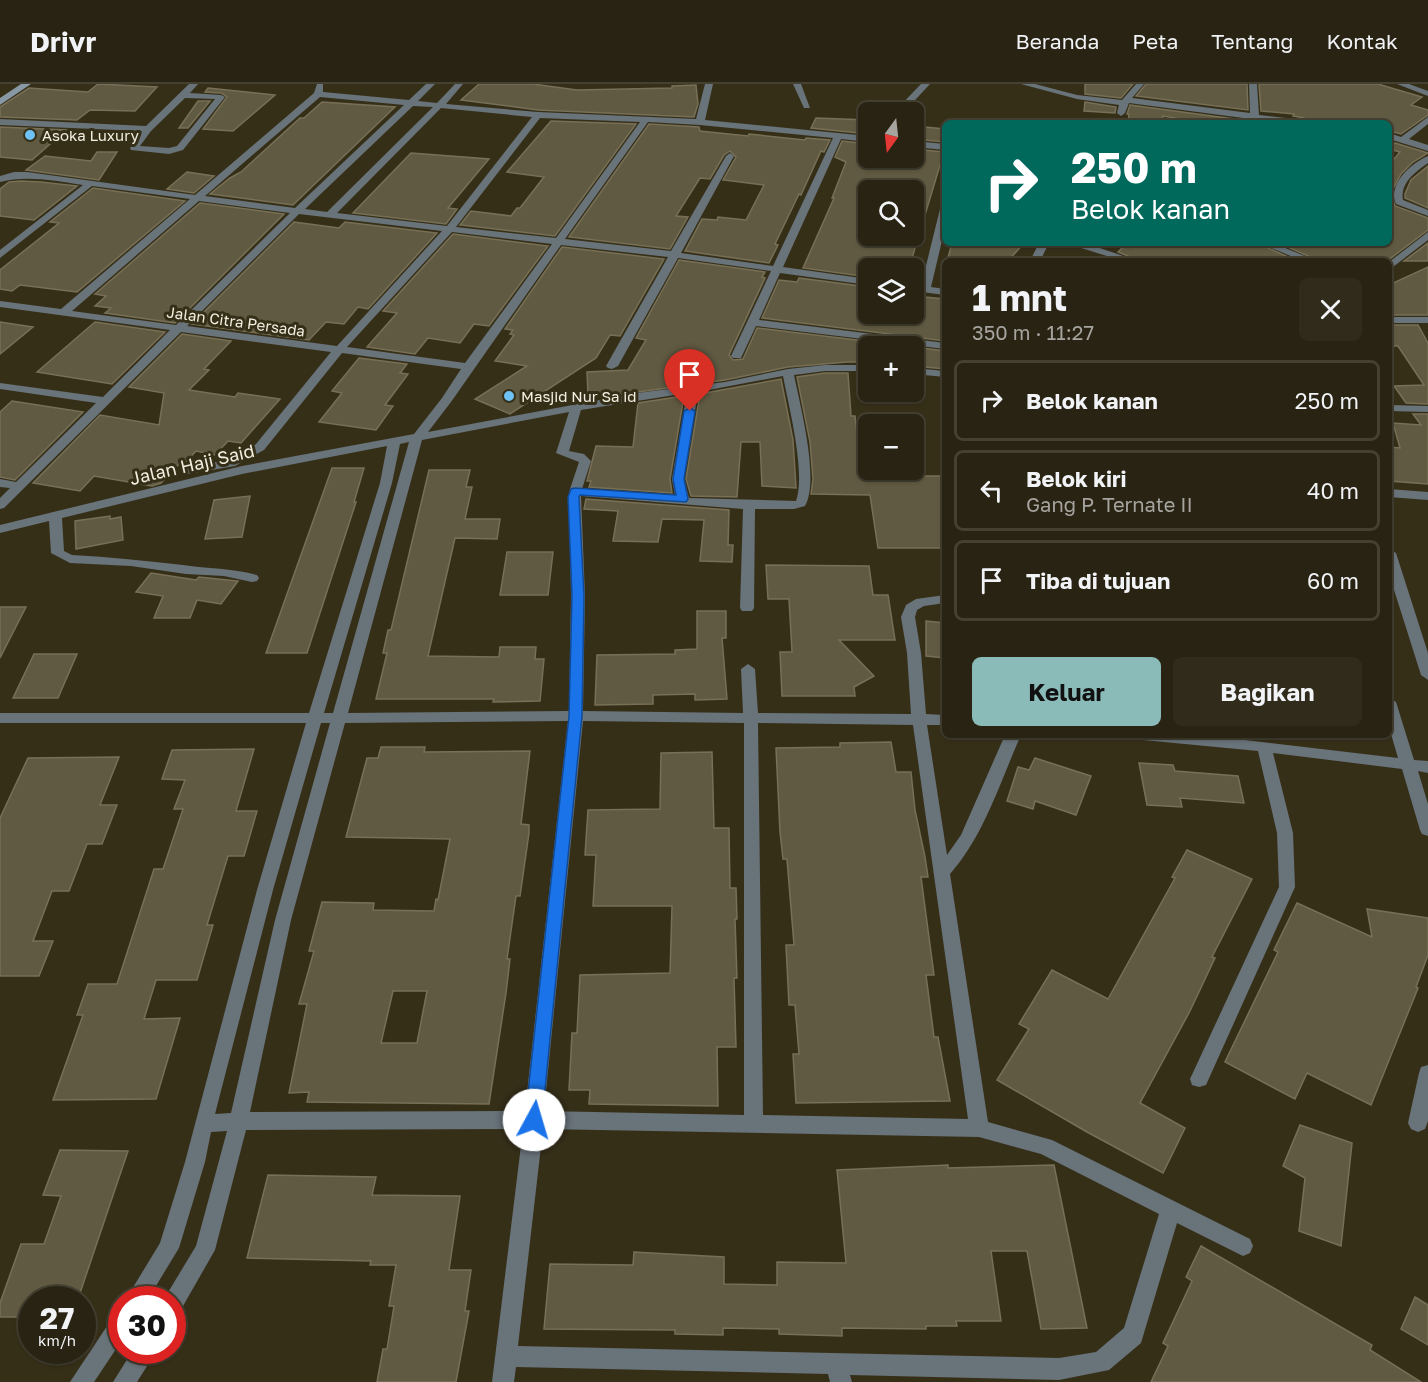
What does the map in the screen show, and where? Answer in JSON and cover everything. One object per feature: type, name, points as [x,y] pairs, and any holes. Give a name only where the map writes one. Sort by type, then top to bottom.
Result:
[{"type":"street","points":[[0,102],[27,84]]},
{"type":"street","points":[[183,95],[221,97],[180,148],[169,151],[136,150],[134,148],[148,129],[194,84]]},
{"type":"street","points":[[0,505],[178,328],[431,84]]},
{"type":"street","points":[[326,214],[459,84]]},
{"type":"street","points":[[700,122],[710,84]]},
{"type":"street","points":[[797,84],[807,106]]},
{"type":"street","points":[[909,102],[926,84]]},
{"type":"street","points":[[1025,84],[1077,97],[1255,120],[1253,84]]},
{"type":"street","points":[[1120,113],[1140,84]]},
{"type":"street","points":[[1401,84],[1428,94]]},
{"type":"street","points":[[63,313],[319,89],[411,103],[538,115],[700,122],[858,138]]},
{"type":"street","points":[[188,470],[231,463],[254,452],[338,351],[451,227],[538,115]]},
{"type":"street","points":[[183,1286],[205,1250],[239,1121],[284,920],[422,438],[468,367],[646,119]]},
{"type":"street","points":[[1402,140],[1428,120]]},
{"type":"street","points":[[0,122],[148,129]]},
{"type":"street","points":[[737,356],[775,268],[838,136]]},
{"type":"street","points":[[1392,137],[1428,148]]},
{"type":"street","points":[[924,145],[942,147]]},
{"type":"street","points":[[612,366],[730,156]]},
{"type":"street","points":[[1427,213],[1399,202],[1396,197],[1397,190],[1416,167],[1428,159]]},
{"type":"street","points":[[0,179],[14,175],[27,175],[301,211],[676,255],[858,280]]},
{"type":"street","points":[[0,255],[91,183]]},
{"type":"street","points":[[924,274],[942,218]]},
{"type":"street","points":[[1392,265],[1428,235]]},
{"type":"street","points":[[1084,246],[1123,258]]},
{"type":"street","points":[[1272,246],[1304,258]]},
{"type":"street","points":[[924,290],[942,292]]},
{"type":"street","name":"Jalan Citra Persada","points":[[0,304],[468,367]]},
{"type":"street","points":[[1392,320],[1428,320]]},
{"type":"street","points":[[753,322],[942,346]]},
{"type":"street","name":"Jalan Haji Said","points":[[0,529],[242,470],[576,408],[725,385],[788,372],[825,368],[858,368]]},
{"type":"street","points":[[575,492],[749,505],[801,503],[805,495],[805,477],[788,372]]},
{"type":"street","points":[[924,372],[942,374]]},
{"type":"street","points":[[0,386],[107,401]]},
{"type":"street","points":[[683,500],[678,479],[693,389]]},
{"type":"street","points":[[503,1382],[534,1120],[576,716],[578,596],[574,497],[585,461],[580,457],[562,453],[576,408]]},
{"type":"street","points":[[1392,408],[1428,409]]},
{"type":"street","points":[[144,1286],[169,1248],[195,1162],[265,890],[357,574],[386,483],[394,442]]},
{"type":"street","points":[[0,483],[20,486]]},
{"type":"street","points":[[1392,493],[1428,496]]},
{"type":"street","points":[[747,608],[749,505]]},
{"type":"street","points":[[55,516],[58,553],[70,559],[131,562],[186,570],[224,572],[252,578]]},
{"type":"street","points":[[1392,562],[1428,675]]},
{"type":"street","points":[[942,599],[921,602],[911,608],[908,617],[914,653],[919,718],[979,1128]]},
{"type":"street","points":[[748,669],[751,718],[754,1125]]},
{"type":"street","points":[[1392,712],[1428,831]]},
{"type":"street","points":[[1,720],[576,716],[942,720]]},
{"type":"street","points":[[942,872],[960,852],[969,835],[1012,738]]},
{"type":"street","points":[[1176,738],[1264,746],[1428,767]]},
{"type":"street","points":[[1199,1079],[1287,887],[1290,862],[1288,844],[1264,746]]},
{"type":"street","points":[[1418,1123],[1428,1072]]},
{"type":"street","points":[[203,1124],[239,1121],[534,1120],[979,1128],[1045,1146],[1243,1246]]},
{"type":"street","points":[[506,1356],[839,1373],[1059,1369],[1101,1362],[1133,1335],[1170,1211]]},
{"type":"street","points":[[81,1382],[108,1342]]},
{"type":"street","points":[[124,1382],[136,1364]]},
{"type":"building","points":[[98,84],[157,87],[135,111],[90,110],[77,120],[0,117],[0,107],[29,88],[88,92]]},
{"type":"building","points":[[479,84],[533,84],[577,90],[672,88],[672,86],[696,85],[698,104],[694,117],[538,110],[461,100]]},
{"type":"building","points":[[1085,84],[1133,84],[1121,98],[1085,94]]},
{"type":"building","points":[[1146,84],[1247,84],[1248,110],[1136,96]]},
{"type":"building","points":[[1259,84],[1378,84],[1422,97],[1411,105],[1428,110],[1428,115],[1401,134],[1392,132],[1392,120],[1306,120],[1293,116],[1294,114],[1261,111]]},
{"type":"building","points":[[208,88],[275,95],[233,131],[203,129],[227,97],[221,93],[205,92]]},
{"type":"building","points":[[198,101],[210,101],[188,128],[179,128]]},
{"type":"building","points":[[322,102],[395,107],[293,205],[210,194],[241,172],[300,118],[304,118]]},
{"type":"building","points":[[1085,102],[1116,107],[1115,113],[1084,111]]},
{"type":"building","points":[[1130,105],[1242,120],[1186,120],[1163,116],[1162,120],[1128,120],[1129,114],[1127,114]]},
{"type":"building","points":[[816,118],[858,120],[858,133],[811,128]]},
{"type":"building","points":[[551,121],[636,124],[555,236],[460,225],[471,211],[511,216],[517,208],[520,208],[544,177],[507,172]]},
{"type":"building","points":[[649,124],[699,127],[700,131],[748,136],[749,134],[805,140],[806,138],[830,140],[824,152],[821,151],[801,195],[799,194],[775,244],[778,245],[769,263],[685,251],[702,219],[717,220],[718,217],[746,220],[764,185],[723,180],[736,157],[730,151],[724,155],[710,179],[700,178],[676,216],[688,217],[670,249],[569,237]]},
{"type":"building","points":[[0,127],[66,130],[32,160],[0,157]]},
{"type":"building","points":[[924,127],[942,129],[942,142],[924,140]]},
{"type":"building","points":[[842,141],[858,143],[858,168],[924,168],[924,150],[942,152],[924,218],[924,180],[858,180],[858,246],[916,246],[912,258],[858,258],[858,276],[803,268],[834,198],[832,198],[846,162],[835,157]]},
{"type":"building","points":[[1395,143],[1428,153],[1413,162],[1401,174],[1393,189],[1392,197],[1392,161],[1400,152],[1392,150]]},
{"type":"building","points":[[97,152],[117,152],[99,180],[26,170],[45,156],[91,161]]},
{"type":"building","points":[[411,153],[489,159],[448,208],[457,209],[446,224],[353,213]]},
{"type":"building","points":[[1428,166],[1428,208],[1405,198],[1405,194],[1411,180]]},
{"type":"building","points":[[187,172],[214,176],[194,193],[167,189]]},
{"type":"building","points":[[9,182],[77,186],[34,220],[0,216],[0,189]]},
{"type":"building","points":[[93,188],[185,201],[77,292],[20,285],[12,291],[0,289],[0,270],[59,223],[50,222]]},
{"type":"building","points":[[1392,197],[1395,206],[1428,218],[1428,230],[1391,258],[1312,258],[1286,246],[1392,246]]},
{"type":"building","points":[[200,203],[284,214],[175,323],[105,313],[111,308],[95,306],[106,296],[95,294]]},
{"type":"building","points":[[294,222],[339,228],[345,222],[437,233],[368,309],[358,307],[344,324],[326,322],[309,340],[192,324]]},
{"type":"building","points":[[453,234],[548,246],[489,326],[474,324],[460,343],[428,338],[415,354],[367,347],[397,313],[383,311]]},
{"type":"building","points":[[1428,243],[1428,261],[1404,261]]},
{"type":"building","points":[[951,246],[1021,246],[1011,258],[948,258]]},
{"type":"building","points":[[1124,246],[1264,246],[1290,258],[1133,258],[1118,252]]},
{"type":"building","points":[[562,247],[664,259],[620,336],[610,335],[596,358],[510,414],[475,399],[527,366],[495,361],[514,335],[510,334],[513,330],[505,329]]},
{"type":"building","points":[[679,260],[765,272],[762,277],[765,278],[729,355],[733,360],[743,359],[757,328],[858,340],[858,362],[788,367],[725,380],[609,396],[588,395],[587,372],[628,370],[646,340],[636,338]]},
{"type":"building","points":[[1428,267],[1428,315],[1392,315],[1392,284]]},
{"type":"building","points":[[799,278],[858,286],[858,324],[924,324],[924,297],[942,299],[942,341],[924,338],[924,336],[905,336],[762,318],[779,280],[797,282]]},
{"type":"building","points":[[0,322],[33,327],[0,354]]},
{"type":"building","points":[[95,322],[165,332],[112,384],[37,372]]},
{"type":"building","points":[[1392,325],[1418,325],[1428,343],[1428,404],[1406,403],[1394,386],[1424,385],[1398,346],[1392,346]]},
{"type":"building","points":[[182,334],[231,341],[204,369],[209,370],[189,390],[235,397],[238,393],[280,399],[241,443],[228,441],[215,455],[196,451],[183,465],[178,465],[161,483],[152,486],[94,476],[80,491],[33,483],[100,415],[159,425],[164,393],[129,387]]},
{"type":"building","points":[[924,348],[942,351],[942,369],[924,367]]},
{"type":"building","points":[[359,358],[407,364],[400,373],[408,374],[385,405],[393,406],[376,430],[319,422],[342,393],[332,391]]},
{"type":"building","points":[[848,373],[851,416],[855,416],[858,444],[858,480],[924,480],[924,476],[942,476],[942,548],[878,548],[870,495],[811,494],[813,479],[810,442],[797,377]]},
{"type":"building","points":[[781,379],[793,440],[796,488],[762,486],[760,442],[741,442],[737,497],[691,496],[686,479],[700,394]]},
{"type":"building","points":[[684,396],[670,479],[672,493],[589,487],[591,481],[587,481],[596,446],[633,447],[638,403]]},
{"type":"building","points":[[12,401],[83,412],[15,480],[0,477],[0,412]]},
{"type":"building","points":[[1413,414],[1428,414],[1428,484],[1392,481],[1392,447],[1400,448],[1393,423],[1421,425]]},
{"type":"building","points":[[332,468],[364,468],[354,502],[356,502],[307,653],[266,653]]},
{"type":"building","points":[[429,470],[470,470],[466,487],[472,487],[465,519],[500,519],[497,539],[455,538],[428,656],[499,657],[500,647],[536,647],[535,659],[544,659],[540,701],[376,699],[387,653],[383,653],[388,630],[391,630]]},
{"type":"building","points":[[250,496],[242,537],[205,539],[214,500]]},
{"type":"building","points":[[586,499],[729,510],[728,545],[733,545],[732,562],[700,561],[704,520],[662,519],[658,542],[613,541],[618,511],[584,509]]},
{"type":"building","points":[[110,516],[110,519],[121,517],[123,540],[76,549],[75,521]]},
{"type":"building","points":[[507,552],[553,552],[548,595],[500,595]]},
{"type":"building","points":[[766,565],[869,566],[873,595],[888,595],[895,640],[839,640],[874,676],[854,687],[855,696],[782,696],[780,652],[792,652],[789,599],[768,599]]},
{"type":"building","points":[[151,573],[196,580],[199,577],[238,581],[221,604],[197,600],[190,618],[154,618],[163,596],[136,592]]},
{"type":"building","points":[[0,607],[26,607],[0,658]]},
{"type":"building","points":[[697,611],[726,611],[726,638],[722,638],[727,699],[695,700],[695,694],[653,695],[653,704],[595,705],[597,655],[675,654],[675,650],[697,649]]},
{"type":"building","points":[[926,621],[942,623],[942,658],[926,656]]},
{"type":"building","points":[[34,654],[77,654],[58,698],[13,698]]},
{"type":"building","points":[[891,742],[896,772],[911,772],[915,810],[925,857],[928,877],[921,877],[934,975],[926,975],[934,1037],[938,1037],[950,1101],[796,1103],[793,1054],[799,1054],[795,1005],[789,1005],[786,945],[794,945],[787,859],[783,859],[780,832],[776,748],[840,747],[840,743]]},
{"type":"building","points":[[381,747],[425,747],[424,752],[530,751],[521,824],[529,825],[529,833],[520,896],[516,896],[507,959],[510,959],[506,993],[489,1104],[307,1102],[309,1092],[289,1093],[307,1004],[299,1004],[314,951],[309,951],[322,902],[374,903],[373,910],[434,911],[436,899],[438,900],[450,839],[346,837],[367,758],[378,758]],"holes":[[[393,991],[427,991],[417,1043],[381,1043]]]},
{"type":"building","points":[[254,749],[236,811],[257,811],[244,856],[228,856],[207,925],[213,925],[197,980],[156,980],[144,1019],[180,1018],[156,1099],[53,1100],[83,1015],[77,1015],[88,984],[117,984],[154,869],[163,869],[183,809],[174,809],[185,780],[162,779],[172,750]]},
{"type":"building","points":[[712,752],[714,828],[729,828],[730,888],[736,888],[737,919],[735,919],[737,978],[734,978],[736,1047],[717,1047],[718,1106],[589,1104],[590,1090],[569,1090],[572,1033],[577,1033],[580,975],[670,973],[672,906],[593,906],[596,855],[585,855],[588,810],[660,809],[661,753]]},
{"type":"building","points":[[119,757],[100,805],[117,805],[102,844],[87,844],[69,891],[52,891],[33,941],[53,941],[39,976],[0,976],[0,818],[28,758]]},
{"type":"building","points":[[1035,758],[1091,776],[1076,815],[1035,801],[1033,809],[1007,801],[1018,767],[1029,770]]},
{"type":"building","points":[[1139,763],[1173,765],[1175,771],[1238,776],[1244,803],[1180,798],[1182,807],[1147,805]]},
{"type":"building","points":[[1187,850],[1252,879],[1212,957],[1215,958],[1190,1011],[1140,1103],[1185,1128],[1163,1173],[997,1080],[1029,1029],[1019,1024],[1052,970],[1108,999],[1175,878],[1172,877]]},
{"type":"building","points":[[1297,903],[1372,937],[1367,909],[1428,918],[1428,955],[1416,987],[1418,988],[1371,1105],[1307,1073],[1295,1099],[1225,1062],[1278,952],[1274,950]]},
{"type":"building","points":[[1300,1125],[1352,1143],[1341,1246],[1299,1231],[1305,1178],[1283,1166]]},
{"type":"building","points":[[60,1150],[128,1151],[82,1286],[18,1286],[18,1317],[0,1317],[0,1303],[21,1244],[44,1244],[61,1196],[43,1195]]},
{"type":"building","points":[[948,1165],[948,1168],[1054,1165],[1087,1328],[1041,1329],[1027,1251],[991,1251],[1001,1321],[956,1321],[957,1326],[926,1326],[926,1329],[842,1328],[842,1336],[779,1334],[779,1329],[723,1328],[723,1335],[675,1334],[675,1330],[544,1329],[550,1264],[633,1265],[634,1252],[724,1257],[724,1284],[777,1285],[777,1262],[846,1263],[837,1170]]},
{"type":"building","points":[[268,1175],[376,1177],[372,1195],[460,1196],[449,1270],[471,1270],[465,1311],[469,1311],[456,1382],[377,1382],[383,1349],[387,1349],[394,1306],[389,1306],[396,1265],[370,1265],[371,1261],[247,1258]]},
{"type":"building","points":[[1201,1246],[1372,1345],[1370,1350],[1421,1382],[1151,1382],[1168,1346],[1163,1343],[1192,1281],[1186,1277]]},
{"type":"building","points":[[1415,1297],[1428,1305],[1428,1345],[1401,1329]]},
{"type":"place","name":"Asoka Luxury","points":[[30,135]]},
{"type":"place","name":"Masjid Nur Sa id","points":[[509,396]]},
{"type":"route","points":[[534,1120],[576,716],[578,596],[575,492],[682,499],[678,479],[690,411]]}]
